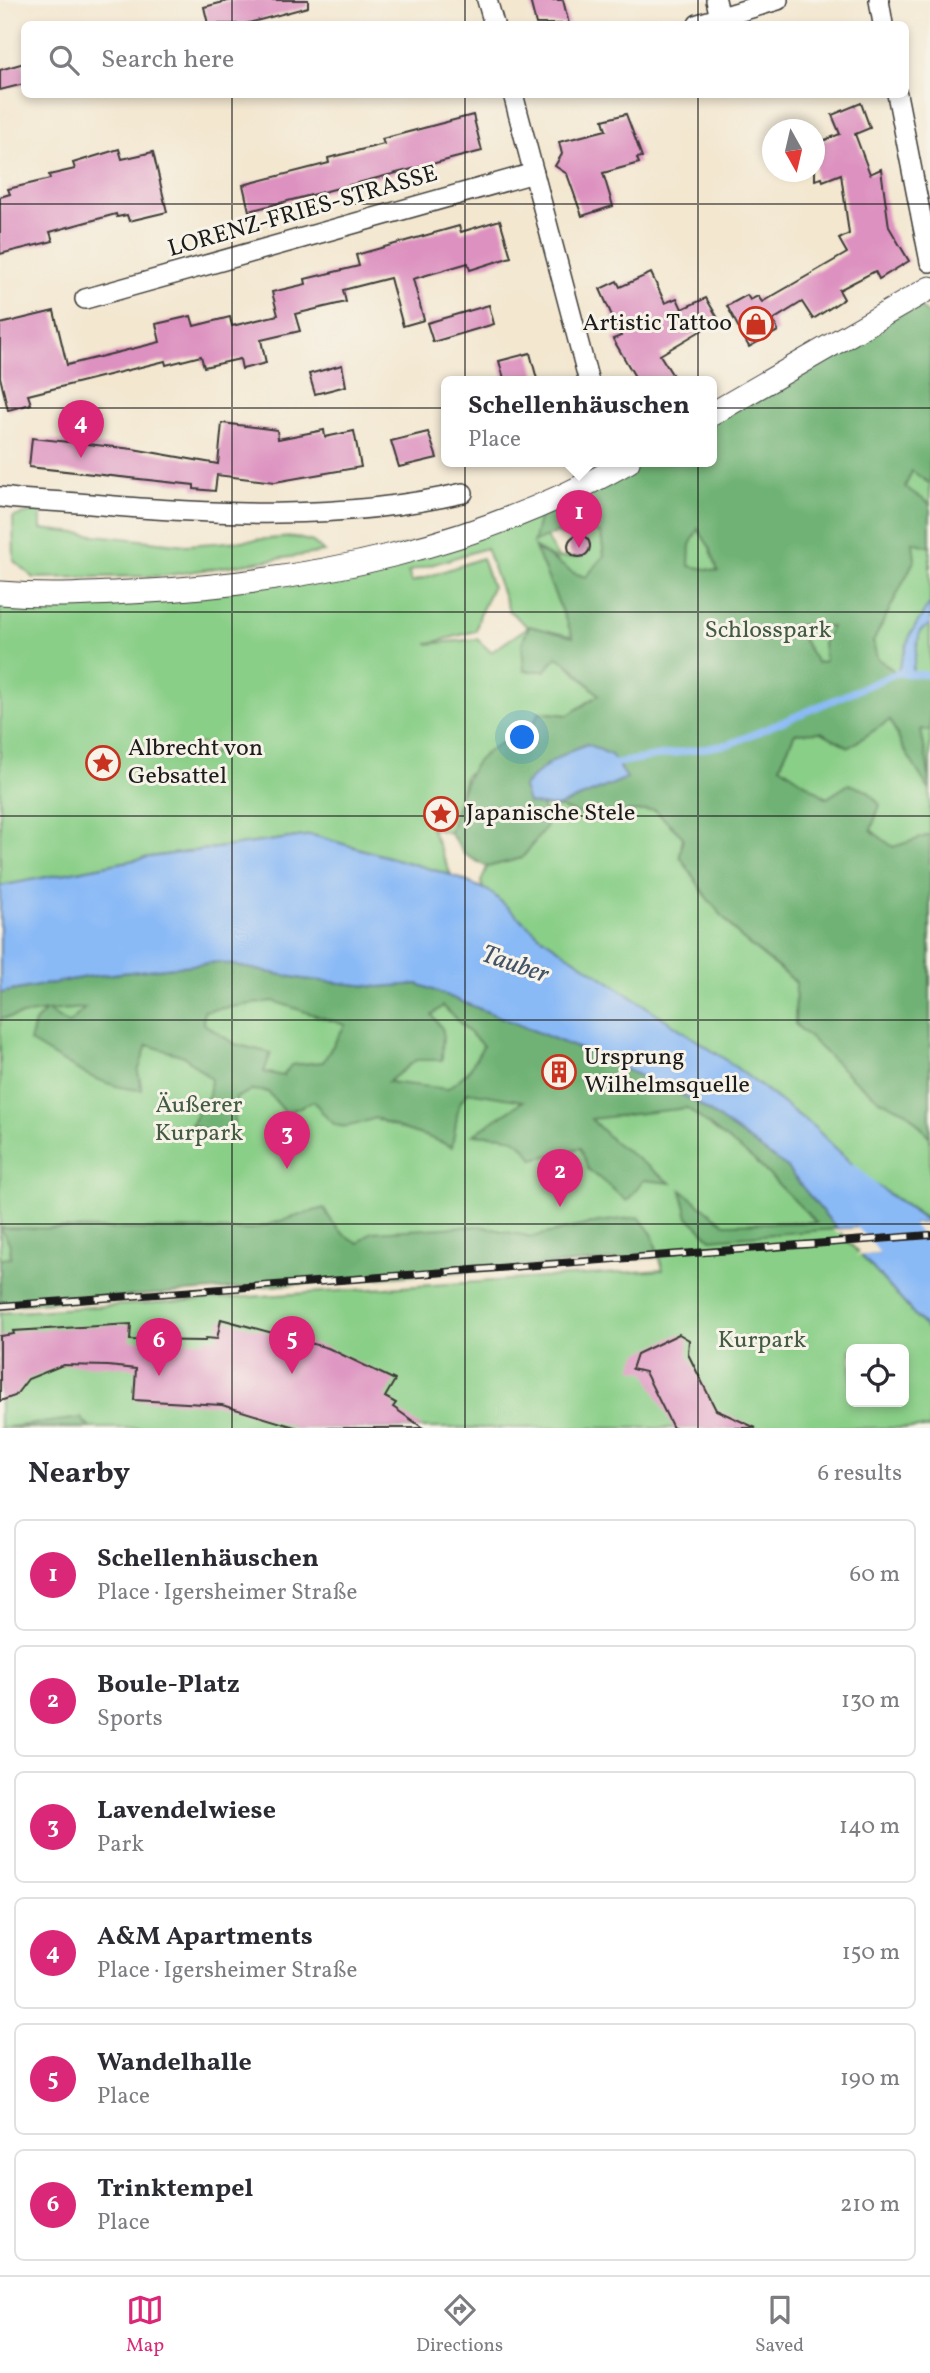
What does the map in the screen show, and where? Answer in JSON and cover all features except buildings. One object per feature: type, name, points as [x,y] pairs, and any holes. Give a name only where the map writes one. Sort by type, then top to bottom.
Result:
[{"type":"street","points":[[488,0],[493,21]]},
{"type":"street","points":[[702,21],[718,9],[778,0]]},
{"type":"street","points":[[879,0],[882,21]]},
{"type":"street","points":[[514,98],[587,376]]},
{"type":"street","points":[[898,98],[930,262]]},
{"type":"street","name":"LORENZ-FRIES-STRASSE","points":[[85,299],[534,173]]},
{"type":"street","points":[[717,411],[930,288]]},
{"type":"street","points":[[0,593],[59,596],[138,592],[299,577],[466,535],[542,506],[614,467]]},
{"type":"street","points":[[0,497],[163,510],[285,514],[421,503],[463,494]]},
{"type":"green space","name":"Schlosspark","points":[[910,299],[930,315],[930,484],[912,471],[905,487],[930,504],[930,547],[913,542],[915,559],[873,642],[877,658],[897,673],[930,675],[930,731],[921,729],[930,791],[903,748],[890,720],[849,747],[821,732],[795,733],[780,766],[827,798],[849,784],[868,791],[880,805],[871,830],[893,847],[930,835],[930,1137],[907,1112],[880,1100],[854,1080],[795,1024],[796,982],[741,938],[707,898],[680,856],[683,837],[655,810],[584,815],[557,807],[627,778],[611,755],[587,744],[552,761],[523,787],[529,803],[542,805],[546,827],[522,858],[487,867],[464,854],[450,833],[466,781],[481,757],[509,740],[529,733],[539,712],[568,715],[599,695],[571,666],[557,657],[545,671],[524,671],[522,643],[529,626],[573,637],[535,548],[574,573],[586,577],[604,556],[601,534],[591,531],[566,530],[533,543],[542,506],[618,467],[717,467],[717,411]],"holes":[[[698,529],[710,548],[718,571],[689,566],[690,545]],[[811,624],[831,627],[823,643],[825,661],[817,663],[795,626]]]},
{"type":"green space","points":[[930,342],[930,1102],[555,559],[536,548],[574,637],[529,627],[599,695],[568,715],[540,712],[529,733],[507,739],[465,776],[450,833],[431,828],[451,875],[312,835],[150,857],[0,886],[0,593],[299,577],[542,506],[534,542],[546,537],[558,558],[580,557],[589,550],[587,539],[577,536],[571,539],[556,533],[581,527],[601,534],[602,542]],"holes":[[[486,548],[509,611],[528,627],[491,652],[477,639],[427,644],[476,631],[492,587],[482,558],[412,582],[408,572]],[[192,744],[213,744],[214,754],[192,755]]]},
{"type":"green space","points":[[41,510],[41,529],[186,545],[294,537],[313,542],[324,552],[162,576],[34,578],[14,561],[13,517]]},
{"type":"green space","points":[[542,805],[655,810],[683,837],[680,856],[707,898],[741,938],[796,983],[880,1100],[907,1112],[930,1137],[930,1221],[868,1180],[815,1128],[726,1060],[539,935],[483,889],[481,882],[487,867],[522,858],[546,827]]},
{"type":"green space","name":"Äußerer Kurpark","points":[[218,962],[303,979],[379,987],[418,984],[592,1054],[693,1100],[786,1167],[837,1229],[711,1239],[688,1217],[681,1190],[725,1224],[816,1222],[755,1161],[687,1108],[591,1119],[613,1141],[671,1183],[644,1180],[627,1201],[588,1169],[580,1148],[533,1159],[521,1144],[508,1137],[473,1135],[523,1101],[468,1092],[459,1104],[452,1147],[376,1118],[354,1125],[334,1124],[314,1101],[286,1113],[268,1092],[252,1090],[236,1098],[234,1123],[225,1140],[191,1124],[209,1095],[211,1079],[184,1056],[147,1045],[138,1072],[142,1090],[112,1085],[84,1073],[30,1042],[35,1022],[46,1011],[0,1019],[0,993],[86,977]],"holes":[[[273,1001],[345,1025],[323,1062],[291,1065],[283,1076],[264,1072],[271,1053],[235,1044],[203,1023],[204,1011]],[[443,1006],[483,1046],[468,1072],[447,1089],[388,1082],[416,1060],[442,1060],[443,1030],[432,1015]],[[85,1008],[68,1024],[48,1011]]]},
{"type":"green space","points":[[418,984],[592,1054],[693,1100],[786,1167],[837,1229],[930,1332],[930,1428],[0,1428],[0,1313],[663,1270],[655,1243],[0,1288],[0,993]]},
{"type":"green space","points":[[324,1208],[338,1229],[359,1243],[371,1232],[479,1226],[532,1237],[598,1222],[639,1217],[652,1234],[659,1257],[0,1306],[0,1259],[11,1258],[9,1242],[0,1228],[250,1230]]},
{"type":"green space","points":[[81,1418],[90,1428],[8,1427]]},
{"type":"water","points":[[930,603],[930,625],[920,631],[912,673],[897,673],[911,633]]},
{"type":"water","points":[[587,744],[611,755],[627,778],[557,807],[528,803],[523,787],[537,773],[552,761]]},
{"type":"water","points":[[312,835],[451,875],[489,891],[539,935],[726,1060],[815,1128],[868,1180],[930,1223],[837,1229],[786,1167],[693,1100],[592,1054],[418,984],[379,987],[303,979],[218,962],[86,977],[0,993],[0,886],[150,857]]},
{"type":"water","points":[[930,1249],[930,1332],[861,1255]]},
{"type":"pier","points":[[930,1223],[930,1226],[837,1233],[832,1230]]},
{"type":"pier","points":[[930,1246],[930,1249],[857,1256],[860,1252]]},
{"type":"waterway","points":[[617,763],[730,744],[897,673],[930,675]]},
{"type":"waterway","name":"Tauber","points":[[845,1185],[885,1224],[930,1283]]},
{"type":"railway","points":[[0,1306],[930,1235]]},
{"type":"place","name":"Artistic Tattoo","points":[[756,324]]},
{"type":"place","name":"A&M Apartments","points":[[81,458]]},
{"type":"place","name":"Schellenhäuschen","points":[[579,548]]},
{"type":"place","name":"Albrecht von Gebsattel","points":[[103,763]]},
{"type":"place","name":"Japanische Stele","points":[[441,814]]},
{"type":"place","name":"Ursprung Wilhelmsquelle","points":[[559,1072]]},
{"type":"place","name":"Lavendelwiese","points":[[287,1169]]},
{"type":"place","name":"Boule-Platz","points":[[560,1207]]},
{"type":"place","name":"Wandelhalle","points":[[292,1374]]},
{"type":"place","name":"Trinktempel","points":[[159,1376]]},
{"type":"park label","name":"Kurpark","points":[[762,1341]]}]
